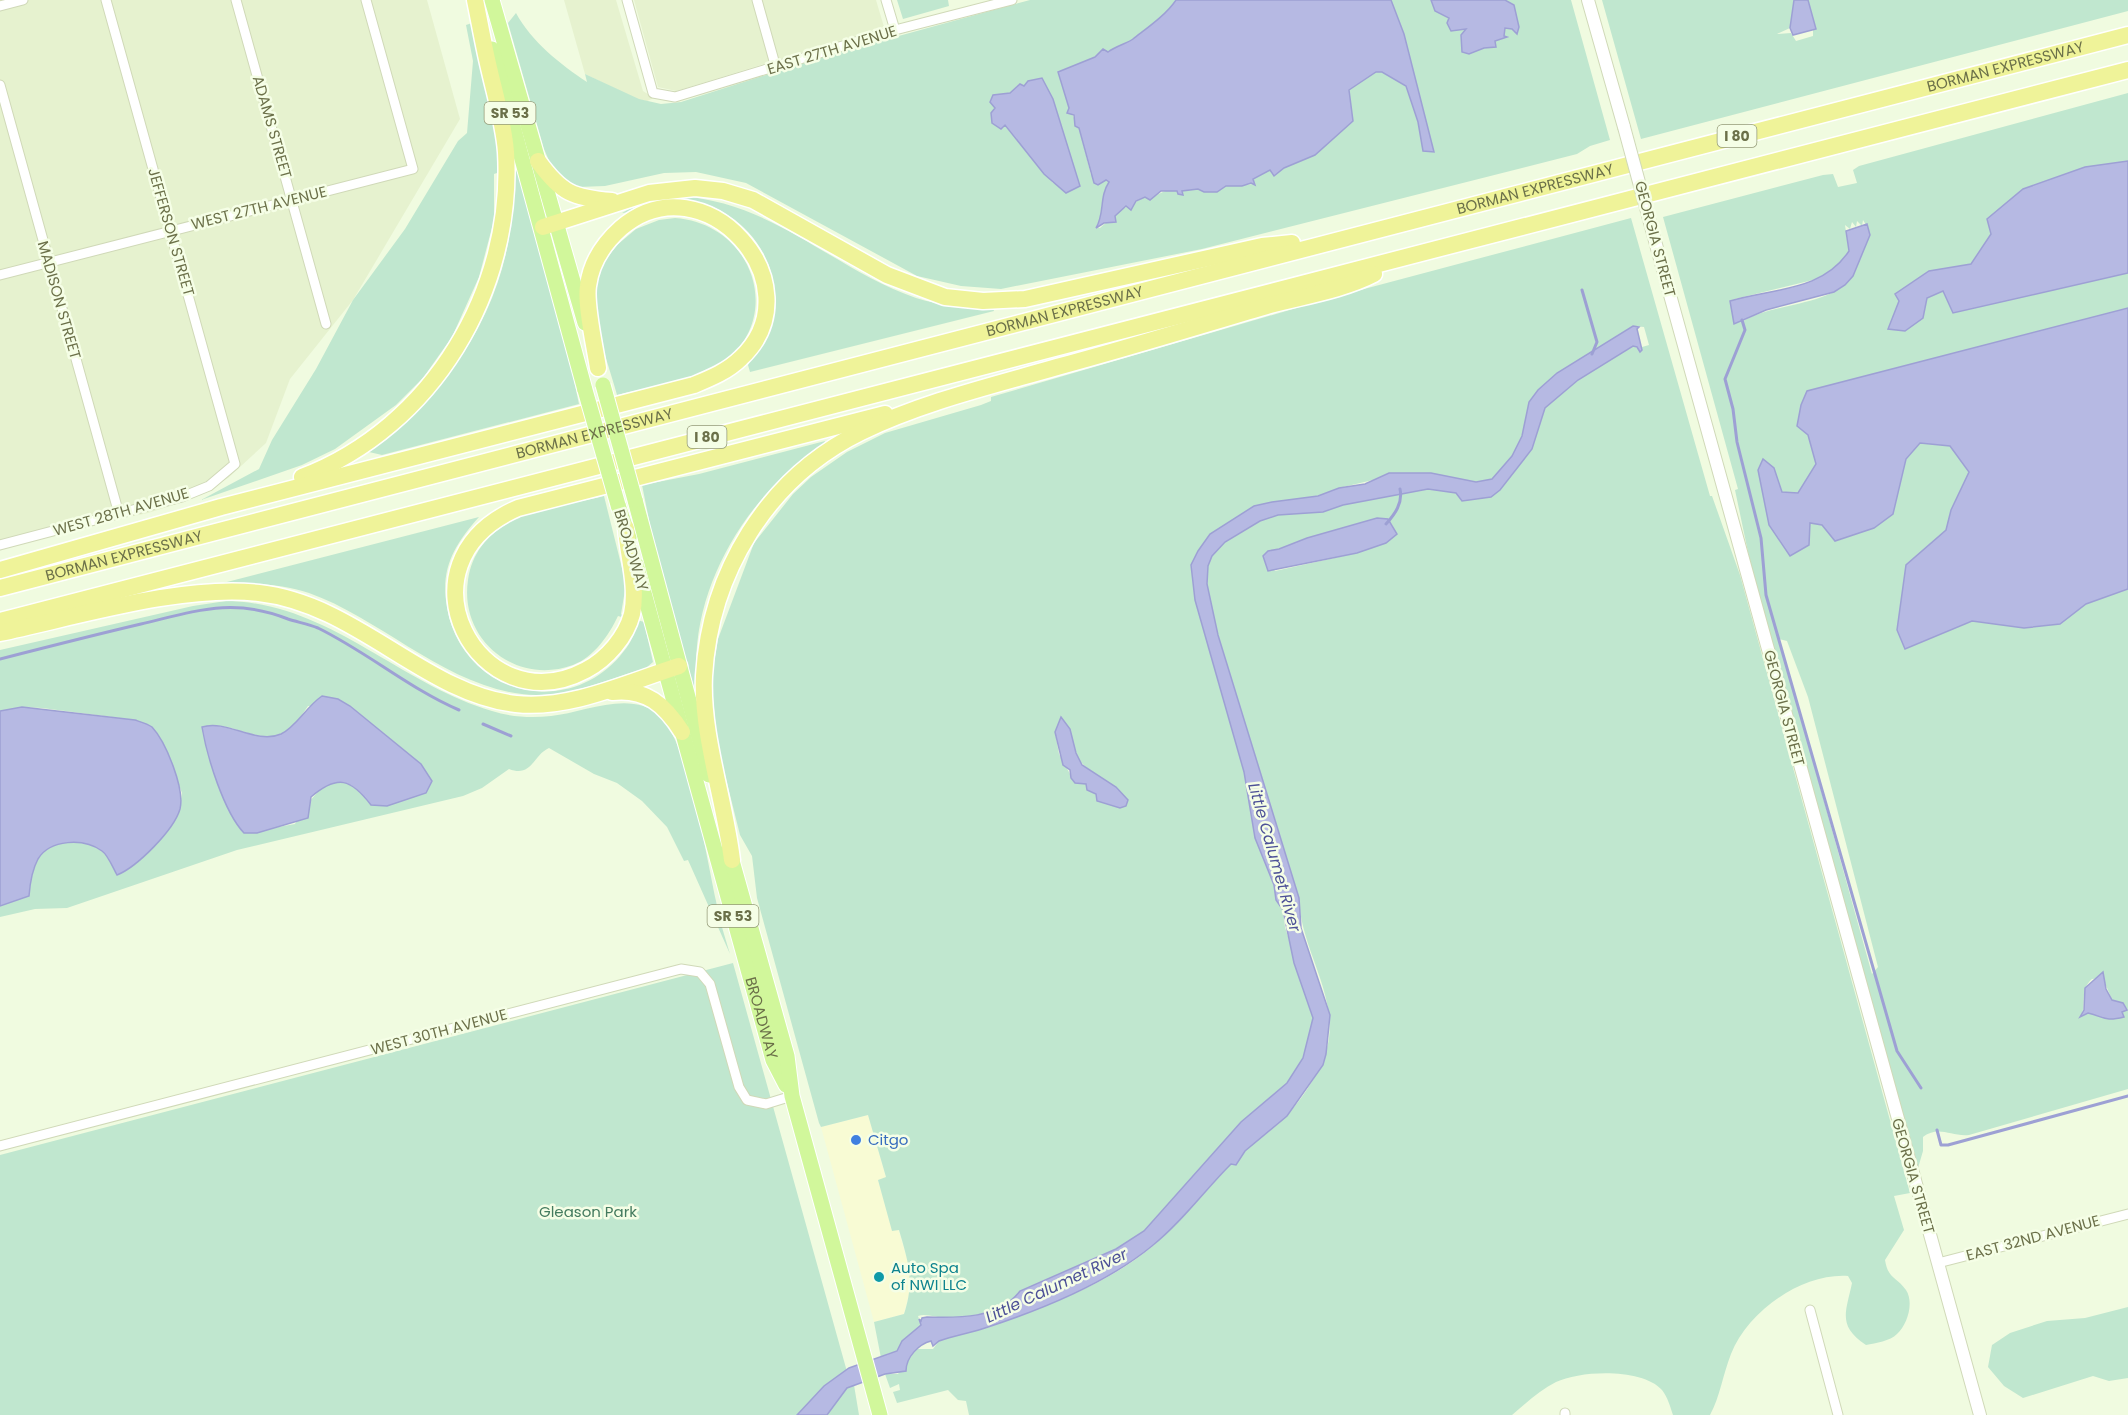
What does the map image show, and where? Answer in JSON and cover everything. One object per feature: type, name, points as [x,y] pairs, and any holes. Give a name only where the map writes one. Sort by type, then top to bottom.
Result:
[{"type":"highway","points":[[221,507],[325,468],[370,442],[410,406],[464,338],[487,289],[500,240],[507,195],[504,135],[477,0]]},
{"type":"highway","name":"BORMAN EXPRESSWAY","points":[[0,588],[2128,34]]},
{"type":"highway","name":"BORMAN EXPRESSWAY","points":[[0,621],[2128,69]]},
{"type":"highway","points":[[538,161],[556,184],[573,196],[618,202]]},
{"type":"highway","points":[[549,225],[618,202],[670,189],[723,190],[753,200],[888,275],[945,297],[983,301],[1025,299],[1262,246],[1347,237]]},
{"type":"highway","points":[[0,570],[221,507],[694,386],[722,373],[743,357],[755,339],[764,317],[765,296],[762,273],[750,248],[736,231],[718,219],[694,210],[672,208],[647,214],[628,222],[612,236],[600,251],[591,270],[588,289],[598,368]]},
{"type":"highway","points":[[626,528],[634,591],[632,615],[617,642],[594,666],[572,677],[556,680],[524,679],[501,671],[470,642],[459,620],[456,573],[465,550],[480,532],[498,517],[519,508],[965,393],[1370,277],[1414,254]]},
{"type":"highway","points":[[732,860],[727,818],[706,716],[704,677],[716,604],[734,558],[759,517],[787,484],[822,456],[859,434],[893,418],[965,393]]},
{"type":"highway","points":[[0,633],[187,595],[225,591],[261,593],[303,602],[330,613],[450,682],[484,697],[517,704],[562,701],[617,692],[635,692],[652,698],[671,715],[682,732]]},
{"type":"highway","points":[[585,696],[673,668]]},
{"type":"main road","name":"BROADWAY","points":[[477,0],[603,385],[635,500],[673,668],[682,732],[773,1060],[792,1096]]},
{"type":"main road","name":"BROADWAY","points":[[492,0],[538,161],[549,225],[585,390],[618,505],[673,668],[732,860],[787,1056],[792,1096],[880,1415]]},
{"type":"street","points":[[0,6],[23,0]]},
{"type":"street","name":"JEFFERSON STREET","points":[[106,0],[235,464]]},
{"type":"street","name":"ADAMS STREET","points":[[236,0],[326,324]]},
{"type":"street","name":"WEST 27TH AVENUE","points":[[0,275],[413,169],[366,0]]},
{"type":"street","name":"EAST 27TH AVENUE","points":[[627,0],[653,93],[675,97],[776,68],[894,30],[1012,0]]},
{"type":"street","points":[[757,0],[776,68]]},
{"type":"street","points":[[886,0],[894,30]]},
{"type":"street","name":"GEORGIA STREET","points":[[1588,0],[1980,1415]]},
{"type":"street","name":"MADISON STREET","points":[[0,85],[119,514]]},
{"type":"street","name":"WEST 28TH AVENUE","points":[[0,545],[182,497],[209,486],[235,464]]},
{"type":"street","name":"WEST 30TH AVENUE","points":[[0,1146],[681,969],[700,972],[710,984],[739,1087],[747,1100],[761,1105],[792,1096]]},
{"type":"street","name":"EAST 32ND AVENUE","points":[[1938,1263],[2128,1214]]},
{"type":"street","points":[[1810,1310],[1838,1415]]},
{"type":"shaded area","points":[[0,0],[427,0],[460,119],[353,300],[290,379],[266,443],[228,478],[189,500],[148,513],[0,544]]},
{"type":"shaded area","points":[[564,0],[616,0],[643,91],[654,98],[647,101],[639,100],[585,74]]},
{"type":"shaded area","points":[[634,0],[876,0],[884,27],[676,91],[658,87]]},
{"type":"shaded area","points":[[868,1115],[886,1178],[878,1180],[892,1230],[898,1229],[910,1269],[911,1286],[904,1314],[874,1322],[821,1127]]},
{"type":"green space","points":[[897,0],[948,0],[949,6],[903,19]]},
{"type":"green space","points":[[1030,0],[1176,0],[1162,16],[1131,41],[1108,52],[1103,49],[1095,57],[1058,72],[1069,108],[1079,128],[1091,175],[1109,182],[1096,227],[1100,228],[1119,211],[1145,197],[1150,200],[1170,190],[1183,194],[1182,191],[1198,189],[1204,192],[1217,192],[1226,186],[1254,184],[1253,179],[1270,170],[1274,176],[1284,168],[1315,155],[1353,121],[1349,90],[1376,72],[1382,72],[1406,86],[1418,122],[1423,151],[1434,152],[1404,34],[1391,0],[1431,0],[1435,11],[1467,28],[1469,54],[1504,36],[1505,28],[1512,29],[1517,34],[1519,27],[1514,5],[1505,0],[1571,0],[1610,140],[1590,146],[1577,154],[1202,249],[1001,289],[961,286],[917,276],[746,183],[696,172],[664,173],[605,186],[578,187],[563,178],[550,163],[544,149],[508,23],[516,13],[547,52],[587,82],[585,74],[639,99],[661,104],[681,102],[822,57]],"holes":[[[1034,82],[1061,128],[1080,186],[1053,183],[1011,131],[991,113],[995,108],[993,96],[1010,93],[1019,84],[1024,86]]]},
{"type":"green space","points":[[1602,0],[1794,0],[1790,28],[1777,34],[1791,33],[1796,41],[1813,36],[1813,30],[1816,29],[1808,0],[2128,0],[2128,11],[1641,139]]},
{"type":"green space","points":[[472,23],[498,141],[497,165],[500,172],[494,174],[494,220],[479,277],[452,337],[423,378],[396,405],[335,449],[302,465],[201,500],[259,469],[272,440],[316,369],[353,300],[405,229],[458,141],[467,133],[473,61],[466,25]]},
{"type":"green space","points":[[2128,93],[2128,161],[1991,234],[1971,265],[1929,271],[1895,294],[1900,301],[1888,329],[1923,318],[1927,298],[1943,291],[1953,313],[2128,273],[2128,308],[1808,391],[1808,434],[1816,464],[1799,493],[1782,492],[1774,468],[1758,470],[1810,523],[1822,525],[1836,541],[1874,528],[1893,514],[1906,459],[1920,443],[1950,446],[1969,472],[1951,510],[1946,530],[1906,565],[1905,649],[1972,621],[2024,628],[2060,624],[2086,604],[2128,589],[2128,1089],[1969,1135],[1934,1132],[1923,1137],[1923,1151],[1918,1168],[1752,571],[1735,490],[1738,489],[1663,217],[1823,175],[1833,174],[1838,187],[1857,183],[1853,170],[1859,166]],"holes":[[[1863,220],[1868,228],[1868,238],[1854,274],[1843,286],[1831,294],[1755,315],[1743,321],[1735,299],[1817,279],[1838,267],[1849,251],[1845,225],[1850,229],[1852,222],[1856,227],[1857,221],[1862,226]],[[1779,639],[1787,641],[1808,697],[1878,967],[1872,974]],[[2103,978],[2112,1000],[2123,1003],[2127,1010],[2122,1012],[2124,1017],[2109,1019],[2088,1013],[2081,1016],[2084,992],[2092,979]]]},
{"type":"green space","points":[[511,165],[514,165],[521,181],[566,343],[579,404],[382,455],[369,452],[401,426],[431,396],[457,363],[479,327],[496,289],[507,249],[512,207]]},
{"type":"green space","points":[[679,196],[713,201],[744,210],[773,223],[885,285],[916,298],[945,304],[993,308],[994,311],[750,372],[748,365],[771,319],[774,290],[770,270],[762,251],[750,234],[718,209],[699,202],[678,199],[662,200],[646,203],[622,213],[641,202]]},
{"type":"green space","points":[[675,218],[703,224],[725,238],[742,256],[752,278],[756,302],[751,326],[739,348],[718,366],[697,375],[617,395],[597,320],[595,305],[599,276],[595,274],[617,245],[636,229],[659,220]]},
{"type":"green space","points":[[1631,218],[1710,496],[1712,496],[1740,575],[1910,1193],[1894,1196],[1904,1230],[1885,1260],[1890,1274],[1902,1285],[1908,1295],[1910,1307],[1907,1319],[1901,1330],[1894,1336],[1866,1345],[1847,1325],[1846,1310],[1852,1283],[1848,1276],[1830,1277],[1795,1288],[1763,1310],[1739,1338],[1731,1354],[1710,1415],[1673,1415],[1664,1393],[1653,1383],[1641,1378],[1611,1373],[1580,1375],[1556,1382],[1512,1415],[969,1415],[966,1401],[958,1400],[948,1390],[897,1403],[893,1392],[900,1390],[899,1384],[890,1388],[885,1374],[898,1374],[916,1349],[933,1349],[939,1341],[1023,1314],[1079,1291],[1131,1263],[1154,1245],[1244,1151],[1276,1126],[1293,1109],[1307,1090],[1324,1058],[1329,1038],[1327,1003],[1305,933],[1299,898],[1218,635],[1207,584],[1208,566],[1212,556],[1225,542],[1260,521],[1278,515],[1323,512],[1343,505],[1428,489],[1456,493],[1462,499],[1500,490],[1532,449],[1545,408],[1578,380],[1633,346],[1642,350],[1642,347],[1649,345],[1644,327],[1633,326],[1557,373],[1538,390],[1529,402],[1522,436],[1512,456],[1492,479],[1476,482],[1431,473],[1377,479],[1339,488],[1318,496],[1296,499],[1210,534],[1191,566],[1195,600],[1244,772],[1256,838],[1274,885],[1276,900],[1283,910],[1285,927],[1313,1018],[1303,1058],[1287,1083],[1241,1123],[1144,1231],[1116,1249],[1021,1291],[996,1309],[956,1318],[918,1316],[921,1325],[902,1341],[898,1352],[889,1353],[881,1358],[874,1322],[904,1314],[910,1281],[899,1230],[892,1231],[878,1180],[886,1177],[868,1115],[821,1127],[819,1123],[757,898],[752,856],[740,835],[718,747],[711,680],[718,639],[754,543],[793,494],[811,477],[847,452],[885,433],[981,405],[991,401],[991,397],[1334,297]],"holes":[[[1377,518],[1388,519],[1394,528],[1357,553],[1275,571],[1263,556],[1268,551]],[[1060,723],[1070,729],[1076,754],[1084,766],[1128,800],[1108,804],[1097,801],[1096,794],[1087,790],[1086,784],[1075,783],[1059,754],[1055,732]]]},
{"type":"green space","points":[[825,441],[770,490],[746,519],[727,550],[712,584],[701,619],[696,654],[698,690],[695,691],[656,555],[642,485],[699,474]]},
{"type":"green space","points":[[604,496],[626,584],[621,614],[625,618],[618,616],[600,645],[588,657],[573,665],[552,670],[531,669],[512,663],[496,653],[482,639],[473,622],[468,602],[468,580],[477,553],[495,532],[521,516]]},
{"type":"green space","points":[[479,517],[462,538],[451,558],[447,569],[445,593],[456,636],[472,660],[493,677],[518,688],[544,691],[571,688],[597,676],[620,656],[633,635],[634,619],[644,622],[653,662],[646,668],[564,693],[536,695],[505,691],[476,682],[447,669],[365,620],[309,593],[277,586],[223,583]]},
{"type":"green space","points":[[226,601],[263,605],[298,615],[330,629],[458,699],[499,713],[544,717],[621,703],[648,708],[660,716],[680,751],[696,804],[719,914],[730,954],[688,860],[684,861],[667,827],[642,801],[617,783],[594,774],[549,748],[528,768],[517,771],[509,769],[482,788],[463,796],[237,850],[67,908],[35,909],[0,917],[0,906],[29,895],[38,859],[43,852],[59,844],[77,843],[95,847],[106,855],[117,874],[151,849],[179,810],[182,793],[162,742],[135,720],[42,708],[22,707],[0,711],[0,650],[193,606]],"holes":[[[308,706],[350,706],[421,764],[432,782],[371,804],[359,791],[348,784],[338,782],[329,784],[311,799],[295,824],[244,833],[228,808],[202,728],[224,727],[270,737],[281,735],[291,729]]]},
{"type":"green space","name":"Gleason Park","points":[[733,963],[851,1386],[854,1385],[859,1415],[0,1415],[0,1155]]},
{"type":"green space","points":[[2128,1307],[2128,1378],[2109,1381],[2093,1376],[2023,1398],[2004,1386],[1988,1367],[1992,1345],[2010,1333],[2047,1321],[2085,1318]]},
{"type":"water","points":[[1176,0],[1391,0],[1404,34],[1434,152],[1423,151],[1418,122],[1406,86],[1382,72],[1376,72],[1349,90],[1353,121],[1315,155],[1284,168],[1274,176],[1270,170],[1253,179],[1255,185],[1251,183],[1242,186],[1226,186],[1217,192],[1204,192],[1198,189],[1182,191],[1183,195],[1178,194],[1177,191],[1161,191],[1150,200],[1145,197],[1136,201],[1131,210],[1126,206],[1115,216],[1116,222],[1104,223],[1096,228],[1104,193],[1109,182],[1106,180],[1098,185],[1094,183],[1079,128],[1075,126],[1074,115],[1067,113],[1069,108],[1058,72],[1095,57],[1103,49],[1108,52],[1131,40],[1162,16]]},
{"type":"water","points":[[1431,0],[1505,0],[1514,5],[1519,27],[1517,34],[1512,29],[1505,28],[1504,36],[1507,37],[1495,41],[1496,47],[1484,48],[1469,54],[1462,52],[1461,35],[1466,29],[1451,31],[1447,23],[1449,18],[1435,11]]},
{"type":"water","points":[[1794,0],[1808,0],[1816,29],[1793,35],[1790,28]]},
{"type":"water","points":[[1042,78],[1053,99],[1080,186],[1066,193],[1044,174],[1005,125],[1001,129],[992,123],[991,113],[995,108],[990,102],[993,95],[1010,93],[1020,84],[1024,86],[1028,81]]},
{"type":"water","points":[[2128,161],[2128,273],[1953,313],[1943,291],[1927,298],[1923,318],[1905,331],[1888,329],[1899,301],[1895,294],[1929,271],[1971,264],[1991,234],[1987,219],[2023,189],[2085,167]]},
{"type":"water","points":[[1867,224],[1870,235],[1853,276],[1845,285],[1834,292],[1766,310],[1734,324],[1730,301],[1795,286],[1825,274],[1849,251],[1846,231]]},
{"type":"water","points":[[2128,308],[2128,589],[2086,604],[2060,624],[2024,628],[1972,621],[1905,649],[1897,630],[1906,565],[1946,530],[1951,510],[1969,472],[1950,446],[1920,443],[1906,459],[1893,514],[1874,528],[1835,541],[1822,525],[1810,523],[1809,545],[1790,556],[1769,525],[1758,470],[1763,459],[1774,468],[1782,492],[1798,493],[1816,464],[1808,435],[1797,426],[1801,405],[1807,391]]},
{"type":"water","name":"Little Calumet River","points":[[1633,326],[1639,327],[1637,329],[1642,350],[1640,352],[1637,347],[1633,346],[1578,380],[1545,408],[1532,449],[1500,490],[1491,497],[1462,501],[1456,493],[1428,489],[1343,505],[1323,512],[1278,515],[1260,521],[1225,542],[1212,556],[1208,566],[1207,584],[1218,635],[1299,898],[1301,928],[1330,1015],[1323,1065],[1287,1116],[1245,1151],[1236,1165],[1231,1164],[1163,1237],[1115,1272],[1074,1294],[1030,1312],[939,1341],[933,1346],[931,1341],[926,1343],[911,1356],[906,1371],[885,1374],[847,1388],[827,1415],[797,1415],[824,1386],[849,1368],[897,1351],[902,1341],[921,1325],[919,1319],[921,1321],[922,1318],[927,1317],[965,1317],[990,1312],[1011,1300],[1020,1291],[1116,1249],[1144,1231],[1241,1122],[1287,1083],[1303,1058],[1313,1018],[1294,963],[1283,910],[1276,900],[1274,885],[1255,838],[1244,772],[1195,600],[1191,565],[1210,534],[1254,506],[1318,496],[1339,488],[1365,484],[1389,473],[1431,473],[1476,482],[1492,479],[1512,456],[1522,436],[1529,402],[1538,390],[1557,373]]},
{"type":"water","points":[[1377,518],[1388,519],[1397,534],[1386,543],[1357,553],[1268,571],[1263,556],[1268,551]]},
{"type":"water","points":[[322,696],[338,699],[350,706],[421,764],[432,781],[426,793],[387,806],[371,805],[350,785],[337,783],[329,785],[311,797],[308,818],[257,833],[244,833],[230,812],[217,783],[202,727],[221,726],[252,735],[271,737],[286,731]]},
{"type":"water","points":[[22,707],[135,720],[152,727],[163,743],[173,766],[181,800],[176,818],[163,837],[125,871],[117,875],[106,855],[95,847],[77,843],[59,844],[43,852],[38,859],[29,896],[0,906],[0,711]]},
{"type":"water","points":[[1061,717],[1070,729],[1076,753],[1082,765],[1116,787],[1128,800],[1126,806],[1120,808],[1097,801],[1096,794],[1087,790],[1086,784],[1075,783],[1071,778],[1070,770],[1063,765],[1055,732]]},
{"type":"water","points":[[2103,972],[2106,989],[2112,1000],[2123,1003],[2127,1010],[2122,1012],[2124,1017],[2108,1019],[2088,1013],[2080,1017],[2084,1010],[2085,988]]},
{"type":"waterway","points":[[1582,290],[1597,342],[1592,354]]},
{"type":"waterway","points":[[1742,320],[1745,330],[1725,379],[1733,409],[1737,442],[1761,538],[1766,595],[1897,1051],[1921,1088]]},
{"type":"waterway","points":[[1386,524],[1398,508],[1400,489]]},
{"type":"waterway","points":[[0,659],[197,611],[232,607],[268,612],[318,628],[423,692],[459,710]]},
{"type":"waterway","points":[[483,724],[511,736]]},
{"type":"waterway","points":[[1937,1130],[1941,1145],[1948,1145],[2128,1096]]},
{"type":"place","name":"Citgo","points":[[856,1140]]},
{"type":"place","name":"Auto Spa of NWI LLC","points":[[879,1277]]}]
